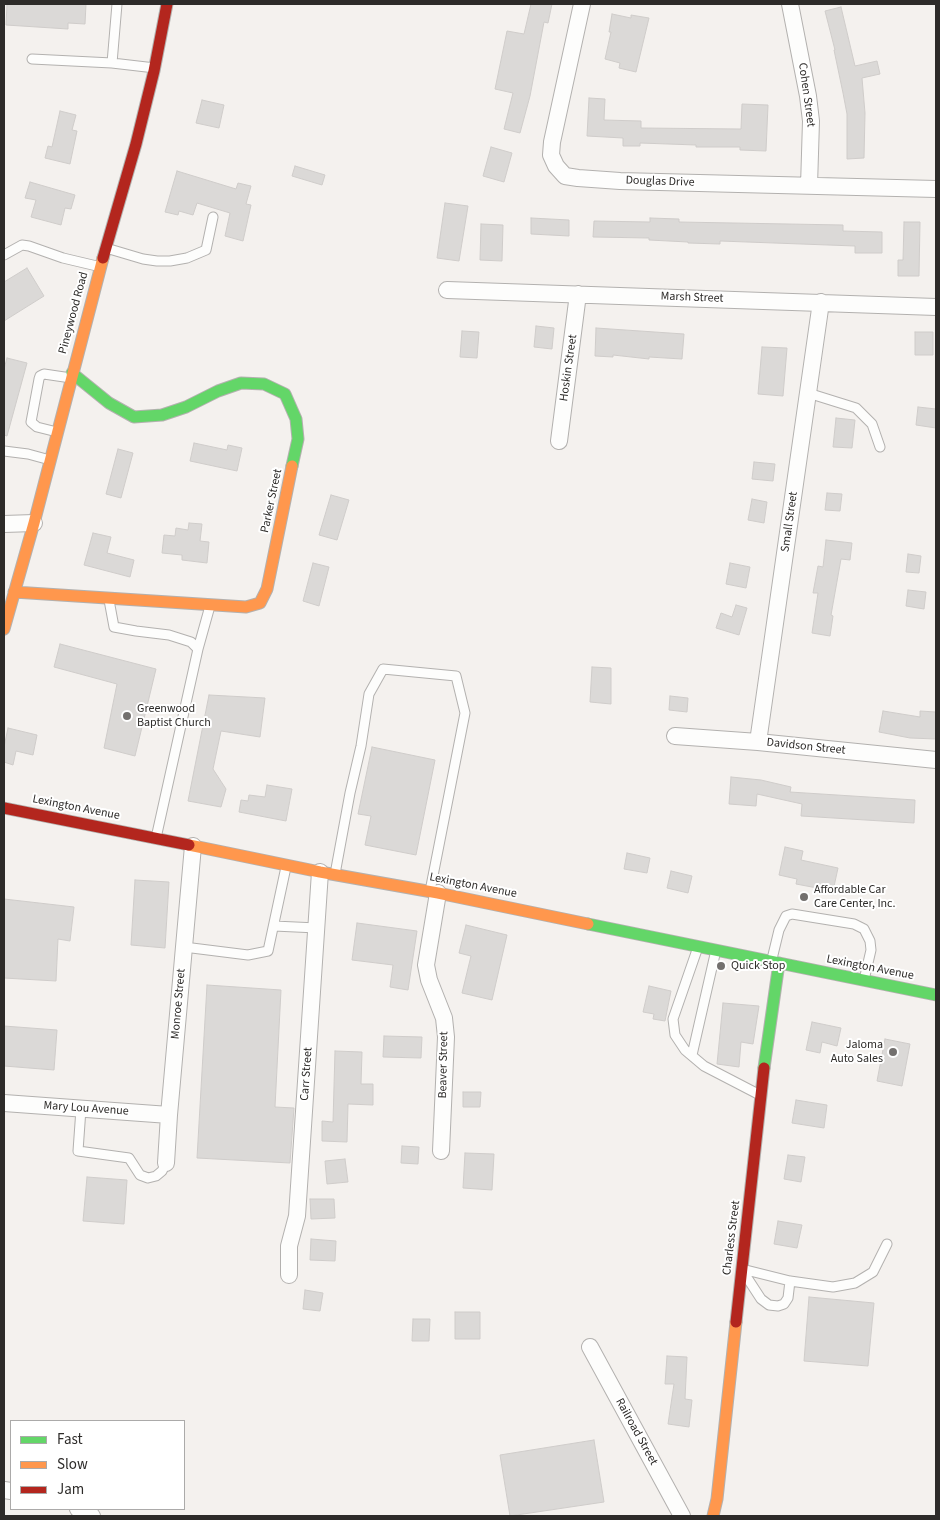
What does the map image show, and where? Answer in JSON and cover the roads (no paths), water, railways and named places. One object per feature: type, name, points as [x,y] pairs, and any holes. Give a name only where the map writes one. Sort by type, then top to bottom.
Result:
[{"type":"street","name":"Pineywood Road","points":[[4,629],[34,523],[106,248],[136,144],[155,68],[167,4]]},
{"type":"street","name":"Douglas Drive","points":[[582,4],[552,142],[551,155],[556,166],[565,176],[620,181],[936,189]]},
{"type":"street","name":"Cohen Street","points":[[790,4],[811,121],[809,186]]},
{"type":"street","name":"Marsh Street","points":[[447,290],[936,307]]},
{"type":"street","name":"Hoskin Street","points":[[559,441],[578,294]]},
{"type":"street","name":"Small Street","points":[[758,742],[821,302]]},
{"type":"street","name":"Parker Street","points":[[14,592],[246,607],[260,604],[267,589],[298,439],[296,419],[285,394],[264,384],[242,384],[218,391],[186,407],[162,415],[134,417],[108,403],[72,375]]},
{"type":"street","points":[[4,524],[34,523]]},
{"type":"street","name":"Davidson Street","points":[[675,736],[758,742],[936,760]]},
{"type":"street","name":"Lexington Avenue","points":[[4,808],[287,865],[434,892],[936,995]]},
{"type":"street","name":"Monroe Street","points":[[166,1163],[168,1115],[193,846]]},
{"type":"street","name":"Carr Street","points":[[289,1275],[289,1246],[297,1216],[316,928],[328,873]]},
{"type":"street","name":"Beaver Street","points":[[434,892],[426,965],[429,980],[444,1018],[446,1037],[441,1151]]},
{"type":"street","name":"Charless Street","points":[[713,1516],[717,1499],[775,963]]},
{"type":"street","name":"Mary Lou Avenue","points":[[4,1103],[168,1115]]},
{"type":"street","name":"Railroad Street","points":[[590,1347],[682,1516]]},
{"type":"street","points":[[80,1510],[92,1516]]},
{"type":"lane","points":[[112,63],[117,4]]},
{"type":"lane","points":[[32,59],[112,63],[155,68]]},
{"type":"lane","points":[[106,248],[143,259],[157,261],[170,262],[187,258],[206,250],[212,217]]},
{"type":"lane","points":[[4,255],[22,245],[63,258],[101,267]]},
{"type":"lane","points":[[57,432],[37,427],[31,422],[39,379],[44,374],[72,375]]},
{"type":"lane","points":[[808,393],[856,408],[872,424],[880,446]]},
{"type":"lane","points":[[4,451],[28,454],[50,460]]},
{"type":"lane","points":[[109,598],[114,626],[169,635],[191,642],[198,649]]},
{"type":"lane","points":[[156,838],[198,649],[211,604]]},
{"type":"lane","points":[[328,873],[361,746],[369,694],[384,669],[456,676],[464,713],[434,892]]},
{"type":"lane","points":[[184,947],[248,955],[268,950],[287,865]]},
{"type":"lane","points":[[775,963],[779,930],[786,916],[792,914],[854,924],[864,929],[870,941],[864,980]]},
{"type":"lane","points":[[274,926],[316,928]]},
{"type":"lane","points":[[698,946],[673,1019],[675,1035],[685,1050],[704,1066],[761,1095]]},
{"type":"lane","points":[[692,1056],[716,950]]},
{"type":"lane","points":[[81,1109],[78,1151],[129,1158],[140,1175],[148,1178],[156,1176],[162,1171],[166,1163]]},
{"type":"lane","points":[[742,1270],[790,1281],[832,1286],[855,1283],[873,1272],[887,1244]]},
{"type":"lane","points":[[742,1270],[761,1299],[769,1306],[784,1304],[788,1298],[790,1281]]},
{"type":"place","name":"Greenwood Baptist Church","points":[[127,716]]},
{"type":"place","name":"Affordable Car Care Center, Inc.","points":[[804,897]]},
{"type":"place","name":"Quick Stop","points":[[721,966]]},
{"type":"place","name":"Jaloma Auto Sales","points":[[893,1052]]}]
